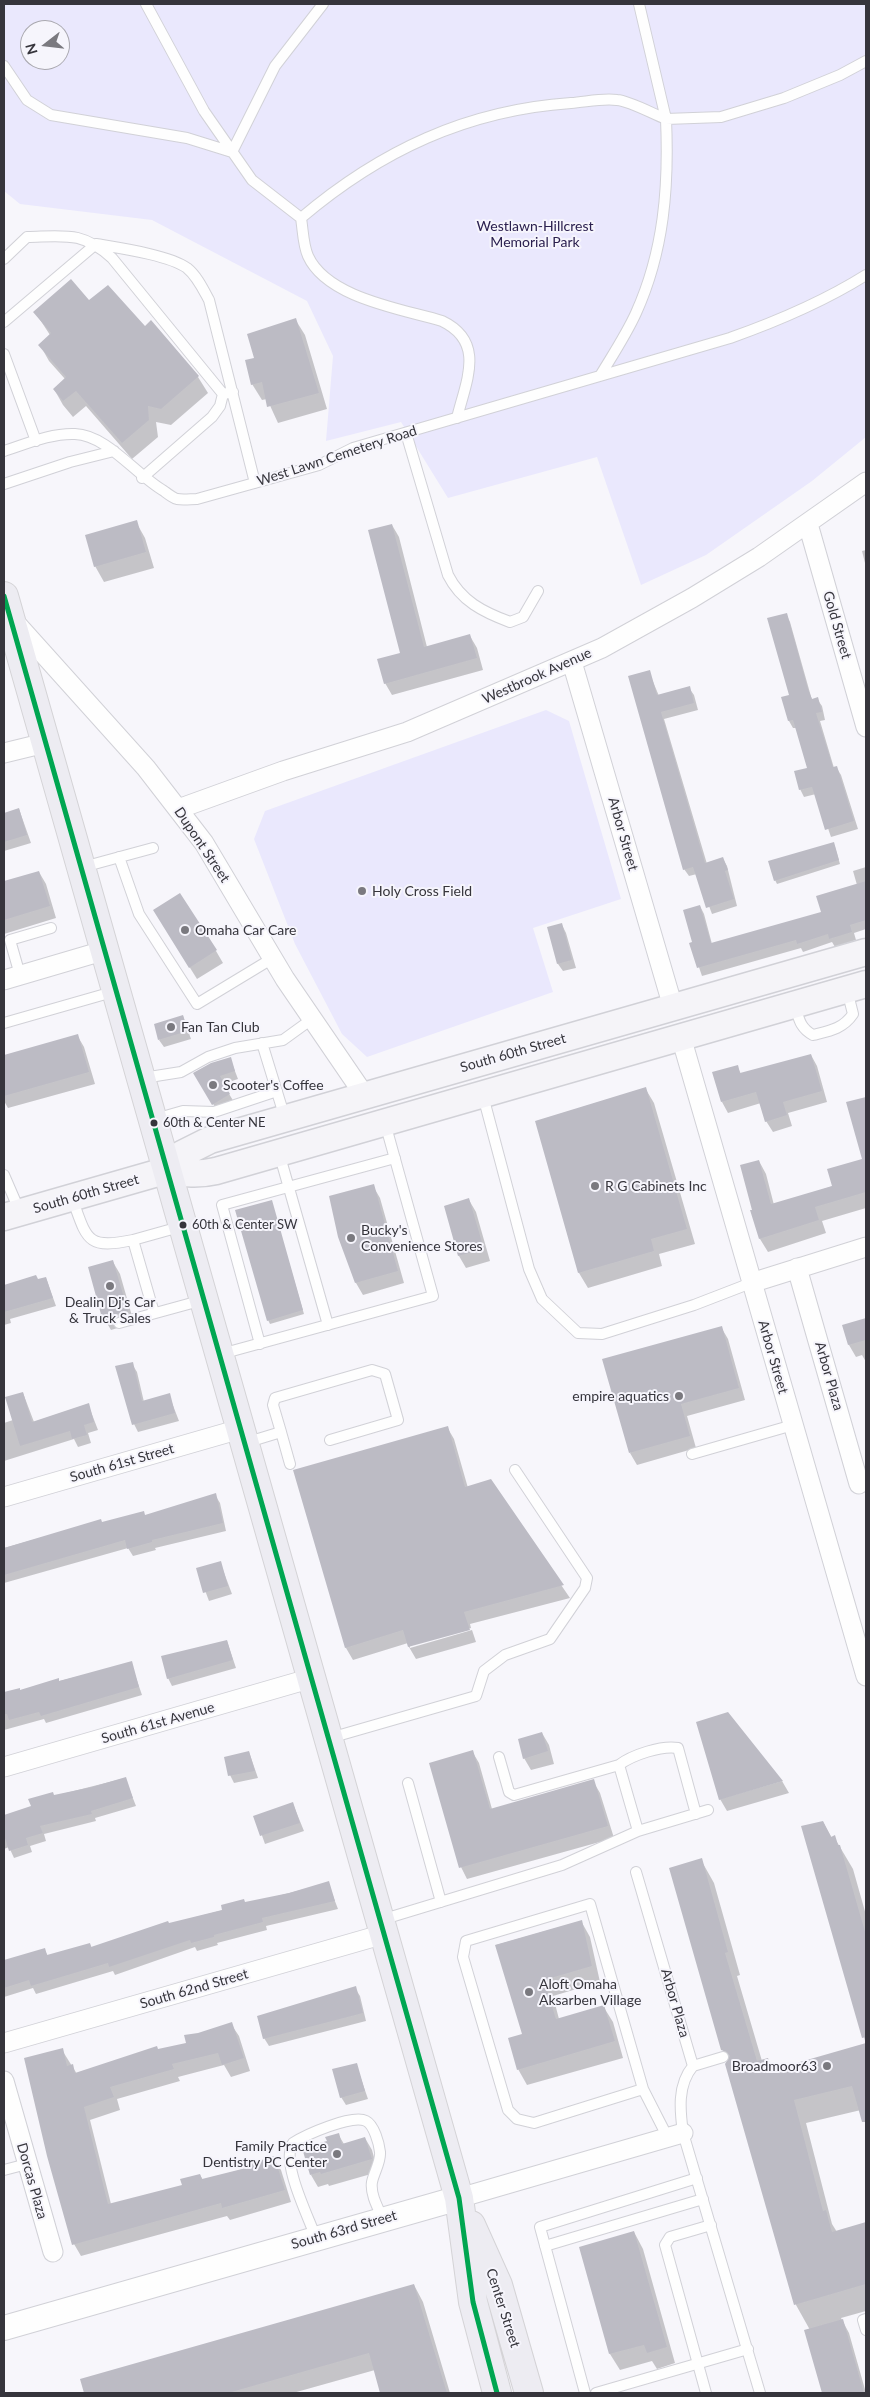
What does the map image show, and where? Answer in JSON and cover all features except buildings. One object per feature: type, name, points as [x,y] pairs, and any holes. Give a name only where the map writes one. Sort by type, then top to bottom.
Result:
[{"type":"main road","name":"Center Street","points":[[8,622],[106,950],[459,2198],[473,2302],[497,2393]]},
{"type":"main road","name":"South 60th Street","points":[[168,1170],[182,1154],[193,1147],[866,952]]},
{"type":"main road","points":[[681,1037],[684,1025],[690,1018],[781,991],[797,971]]},
{"type":"main road","name":"South 60th Street","points":[[12,1215],[168,1170],[186,1175],[201,1175],[856,986]]},
{"type":"main road","points":[[549,1075],[567,1059],[650,1033],[669,1018],[673,1007]]},
{"type":"main road","name":"Center Street","points":[[459,2198],[498,2285],[529,2393]]},
{"type":"street","name":"Westbrook Avenue","points":[[178,809],[282,771],[407,732],[602,648],[692,598],[808,524],[866,482]]},
{"type":"street","name":"Gold Street","points":[[808,524],[866,727]]},
{"type":"street","name":"Dupont Street","points":[[8,622],[146,768],[204,843],[273,958],[365,1096]]},
{"type":"street","name":"Arbor Street","points":[[572,662],[673,1007]]},
{"type":"street","points":[[4,753],[45,742]]},
{"type":"street","points":[[12,977],[106,950]]},
{"type":"street","name":"Arbor Street","points":[[681,1037],[866,1676]]},
{"type":"street","points":[[751,1282],[866,1247]]},
{"type":"street","name":"Arbor Plaza","points":[[797,1268],[859,1484]]},
{"type":"street","name":"South 61st Street","points":[[4,1497],[242,1436]]},
{"type":"street","name":"South 61st Avenue","points":[[4,1767],[312,1678]]},
{"type":"street","name":"South 62nd Street","points":[[4,2043],[382,1927]]},
{"type":"street","name":"Dorcas Plaza","points":[[4,2081],[53,2252]]},
{"type":"street","name":"South 63rd Street","points":[[4,2328],[676,2135]]},
{"type":"lane","points":[[146,4],[204,111],[252,180],[301,218],[307,254],[314,267],[330,282],[367,299],[442,321],[462,335],[468,346],[470,357],[457,418]]},
{"type":"lane","points":[[232,152],[275,66],[310,17],[323,4]]},
{"type":"lane","points":[[600,376],[635,314],[656,255],[667,189],[666,119],[639,4]]},
{"type":"lane","points":[[301,218],[349,179],[388,156],[436,133],[481,118],[547,104],[618,100],[666,119],[721,117],[784,98],[840,75],[866,60]]},
{"type":"lane","points":[[4,66],[27,100],[51,115],[187,138],[232,152]]},
{"type":"lane","points":[[4,259],[27,237],[78,236],[96,244],[175,262],[187,269],[199,282],[209,300],[219,332],[228,393],[254,483]]},
{"type":"lane","points":[[4,322],[96,244]]},
{"type":"lane","points":[[96,244],[112,258],[228,393]]},
{"type":"lane","name":"West Lawn Cemetery Road","points":[[4,450],[56,435],[76,434],[94,438],[114,451],[142,478],[176,499],[196,499],[319,465],[354,448],[730,338],[778,321],[837,293],[866,276]]},
{"type":"lane","points":[[4,354],[36,441]]},
{"type":"lane","points":[[142,478],[212,417],[228,393]]},
{"type":"lane","points":[[406,433],[448,575],[455,589],[476,607],[510,622],[523,617],[538,591]]},
{"type":"lane","points":[[4,484],[70,462],[114,451]]},
{"type":"lane","points":[[82,867],[153,848]]},
{"type":"lane","points":[[119,857],[139,914],[197,1004],[273,958]]},
{"type":"lane","points":[[12,977],[10,940],[51,928]]},
{"type":"lane","points":[[794,1004],[800,1023],[805,1031],[812,1035],[832,1031],[846,1023],[852,1014],[856,986]]},
{"type":"lane","points":[[4,1023],[117,991]]},
{"type":"lane","points":[[142,1078],[181,1072],[208,1057],[262,1043],[283,1040],[312,1019]]},
{"type":"lane","points":[[262,1043],[285,1119]]},
{"type":"lane","points":[[154,1119],[183,1111],[214,1112],[277,1091]]},
{"type":"lane","points":[[483,1095],[529,1269],[542,1299],[578,1333],[602,1334],[694,1305],[751,1282]]},
{"type":"lane","points":[[220,1354],[433,1296],[385,1123]]},
{"type":"lane","points":[[279,1153],[328,1325]]},
{"type":"lane","points":[[260,1344],[222,1204],[395,1158]]},
{"type":"lane","points":[[4,1175],[12,1215]]},
{"type":"lane","points":[[72,1198],[86,1235],[96,1242],[108,1245],[184,1226]]},
{"type":"lane","points":[[133,1240],[154,1314]]},
{"type":"lane","points":[[119,1323],[204,1300]]},
{"type":"lane","points":[[290,1464],[273,1404],[275,1398],[372,1370],[385,1374],[398,1420],[330,1440]]},
{"type":"lane","points":[[692,1454],[793,1425]]},
{"type":"lane","points":[[242,1436],[281,1432]]},
{"type":"lane","points":[[329,1739],[476,1696],[484,1671],[505,1655],[550,1639],[585,1588],[587,1578],[515,1470]]},
{"type":"lane","points":[[499,1757],[509,1792],[514,1794],[619,1765],[625,1760],[670,1747],[678,1748],[696,1814]]},
{"type":"lane","points":[[619,1765],[638,1831]]},
{"type":"lane","points":[[408,1783],[441,1902]]},
{"type":"lane","points":[[382,1927],[441,1902],[562,1865],[638,1831],[708,1810]]},
{"type":"lane","name":"Arbor Plaza","points":[[636,1872],[693,2066]]},
{"type":"lane","points":[[643,2089],[534,2123],[517,2119],[508,2110],[463,1958],[466,1941],[590,1904],[643,2089],[676,2135],[697,2178],[760,2393]]},
{"type":"lane","points":[[676,2135],[685,2081],[693,2066],[723,2057]]},
{"type":"lane","points":[[316,2238],[291,2170],[288,2154],[293,2143],[323,2129],[360,2120],[368,2122],[372,2127],[380,2155],[372,2183],[372,2190],[383,2219]]},
{"type":"lane","points":[[4,2170],[27,2164]]},
{"type":"lane","points":[[585,2393],[540,2227],[697,2178]]},
{"type":"lane","points":[[545,2246],[703,2199]]},
{"type":"lane","points":[[706,2393],[665,2245],[670,2236],[711,2225]]},
{"type":"lane","points":[[866,2319],[863,2320],[866,2330]]},
{"type":"lane","points":[[596,2393],[748,2350]]},
{"type":"green space","name":"Westlawn-Hillcrest Memorial Park","points":[[4,4],[866,4],[866,437],[812,481],[706,555],[641,585],[597,457],[448,498],[401,422],[326,441],[333,356],[307,301],[152,220],[20,204],[4,191]]},
{"type":"green space","points":[[546,710],[569,721],[621,899],[533,928],[553,992],[367,1057],[342,1034],[295,944],[254,839],[265,811]]},
{"type":"transit line","points":[[4,596],[459,2198],[473,2302],[497,2393]]},
{"type":"place","name":"Holy Cross Field","points":[[362,891]]},
{"type":"place","name":"Omaha Car Care","points":[[185,930]]},
{"type":"place","name":"Fan Tan Club","points":[[171,1027]]},
{"type":"place","name":"Scooter's Coffee","points":[[213,1085]]},
{"type":"place","name":"60th & Center NE","points":[[154,1123]]},
{"type":"place","name":"R G Cabinets Inc","points":[[595,1186]]},
{"type":"place","name":"60th & Center SW","points":[[183,1225]]},
{"type":"place","name":"Bucky's Convenience Stores","points":[[351,1238]]},
{"type":"place","name":"Dealin Dj's Car & Truck Sales","points":[[110,1286]]},
{"type":"place","name":"empire aquatics","points":[[679,1396]]},
{"type":"place","name":"Aloft Omaha Aksarben Village","points":[[529,1992]]},
{"type":"place","name":"Broadmoor63","points":[[827,2066]]},
{"type":"place","name":"Family Practice Dentistry PC Center","points":[[337,2154]]}]
